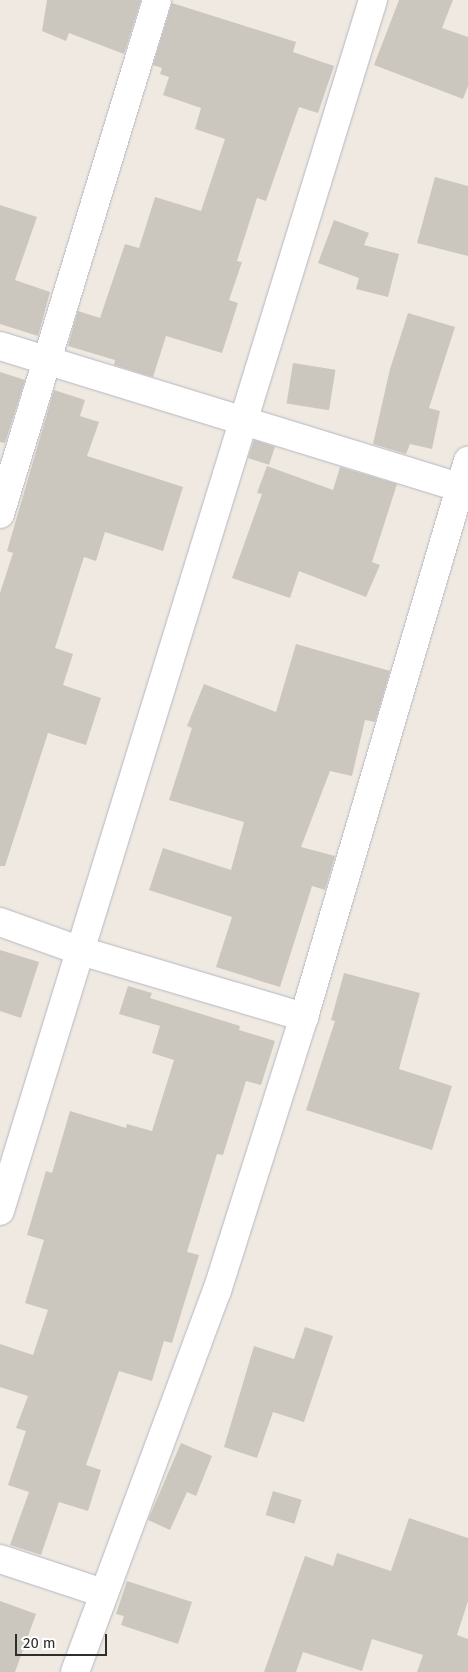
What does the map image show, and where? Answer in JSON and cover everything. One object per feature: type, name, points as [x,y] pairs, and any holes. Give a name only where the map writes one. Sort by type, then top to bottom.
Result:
[{"type":"street","points":[[0,514],[157,0]]},
{"type":"street","points":[[0,1211],[245,422],[373,0]]},
{"type":"street","points":[[0,346],[459,487]]},
{"type":"street","points":[[75,1672],[217,1291],[304,1017],[468,461]]},
{"type":"street","points":[[0,922],[81,951],[304,1017]]},
{"type":"street","points":[[0,1560],[103,1593]]},
{"type":"building","points":[[47,0],[141,0],[124,54],[69,33],[66,41],[42,31]]},
{"type":"building","points":[[399,0],[453,0],[442,28],[468,37],[468,86],[463,99],[374,65]]},
{"type":"building","points":[[172,3],[296,42],[293,52],[334,66],[318,113],[299,107],[266,201],[257,198],[237,261],[242,262],[229,300],[238,303],[222,353],[166,336],[153,377],[114,365],[115,360],[68,346],[78,311],[100,318],[125,244],[139,248],[155,197],[201,211],[225,139],[195,129],[201,108],[163,95],[169,77],[160,74],[162,68],[153,65]]},
{"type":"building","points":[[435,177],[468,186],[468,256],[417,243]]},
{"type":"building","points":[[0,205],[37,217],[15,280],[50,292],[38,336],[0,324]]},
{"type":"building","points":[[334,220],[369,233],[364,245],[399,254],[388,297],[356,289],[359,278],[318,263]]},
{"type":"building","points":[[408,313],[455,327],[429,408],[440,411],[432,449],[410,444],[406,454],[373,444],[390,369]]},
{"type":"building","points":[[293,363],[335,370],[329,410],[287,403]]},
{"type":"building","points":[[0,372],[25,380],[5,443],[0,442]]},
{"type":"building","points":[[54,390],[85,400],[80,416],[99,422],[87,456],[183,487],[163,551],[105,532],[96,561],[84,557],[55,648],[73,654],[63,685],[101,698],[86,745],[48,733],[5,866],[0,866],[0,593],[13,553],[7,551]]},
{"type":"building","points":[[254,440],[275,447],[269,465],[248,458]]},
{"type":"building","points":[[267,466],[333,490],[340,467],[397,484],[372,562],[380,565],[366,597],[299,571],[290,598],[232,578],[262,494],[257,493]]},
{"type":"building","points":[[296,644],[390,671],[375,722],[365,720],[352,776],[330,771],[301,847],[335,856],[325,890],[312,886],[280,987],[216,967],[232,917],[149,890],[163,848],[231,870],[244,822],[169,800],[192,728],[187,726],[204,684],[276,712]]},
{"type":"building","points":[[0,950],[39,962],[21,1018],[0,1011]]},
{"type":"building","points":[[344,973],[420,993],[399,1069],[452,1086],[432,1150],[306,1110],[335,1021],[331,1020]]},
{"type":"building","points":[[128,986],[152,993],[150,998],[240,1026],[239,1030],[275,1041],[261,1085],[246,1081],[223,1155],[217,1154],[187,1252],[199,1255],[172,1343],[164,1341],[152,1381],[119,1371],[86,1465],[101,1470],[88,1511],[59,1502],[41,1555],[10,1545],[29,1492],[8,1485],[26,1431],[16,1428],[28,1396],[0,1387],[0,1344],[33,1355],[48,1310],[25,1303],[44,1240],[27,1235],[46,1171],[52,1173],[70,1111],[126,1128],[127,1124],[152,1131],[174,1060],[152,1053],[160,1026],[119,1014]]},
{"type":"building","points":[[305,1327],[333,1336],[304,1422],[273,1412],[257,1458],[224,1447],[254,1346],[294,1359]]},
{"type":"building","points":[[181,1443],[212,1456],[196,1496],[187,1492],[170,1530],[148,1520]]},
{"type":"building","points":[[273,1491],[302,1500],[294,1524],[266,1515]]},
{"type":"building","points":[[409,1518],[468,1538],[468,1601],[457,1635],[468,1639],[468,1672],[417,1672],[423,1655],[372,1639],[362,1671],[303,1652],[296,1672],[264,1672],[305,1556],[333,1566],[337,1553],[391,1571]]},
{"type":"building","points":[[127,1581],[192,1602],[178,1644],[121,1625],[124,1616],[116,1614]]},
{"type":"building","points":[[0,1601],[36,1614],[15,1672],[0,1672]]}]
